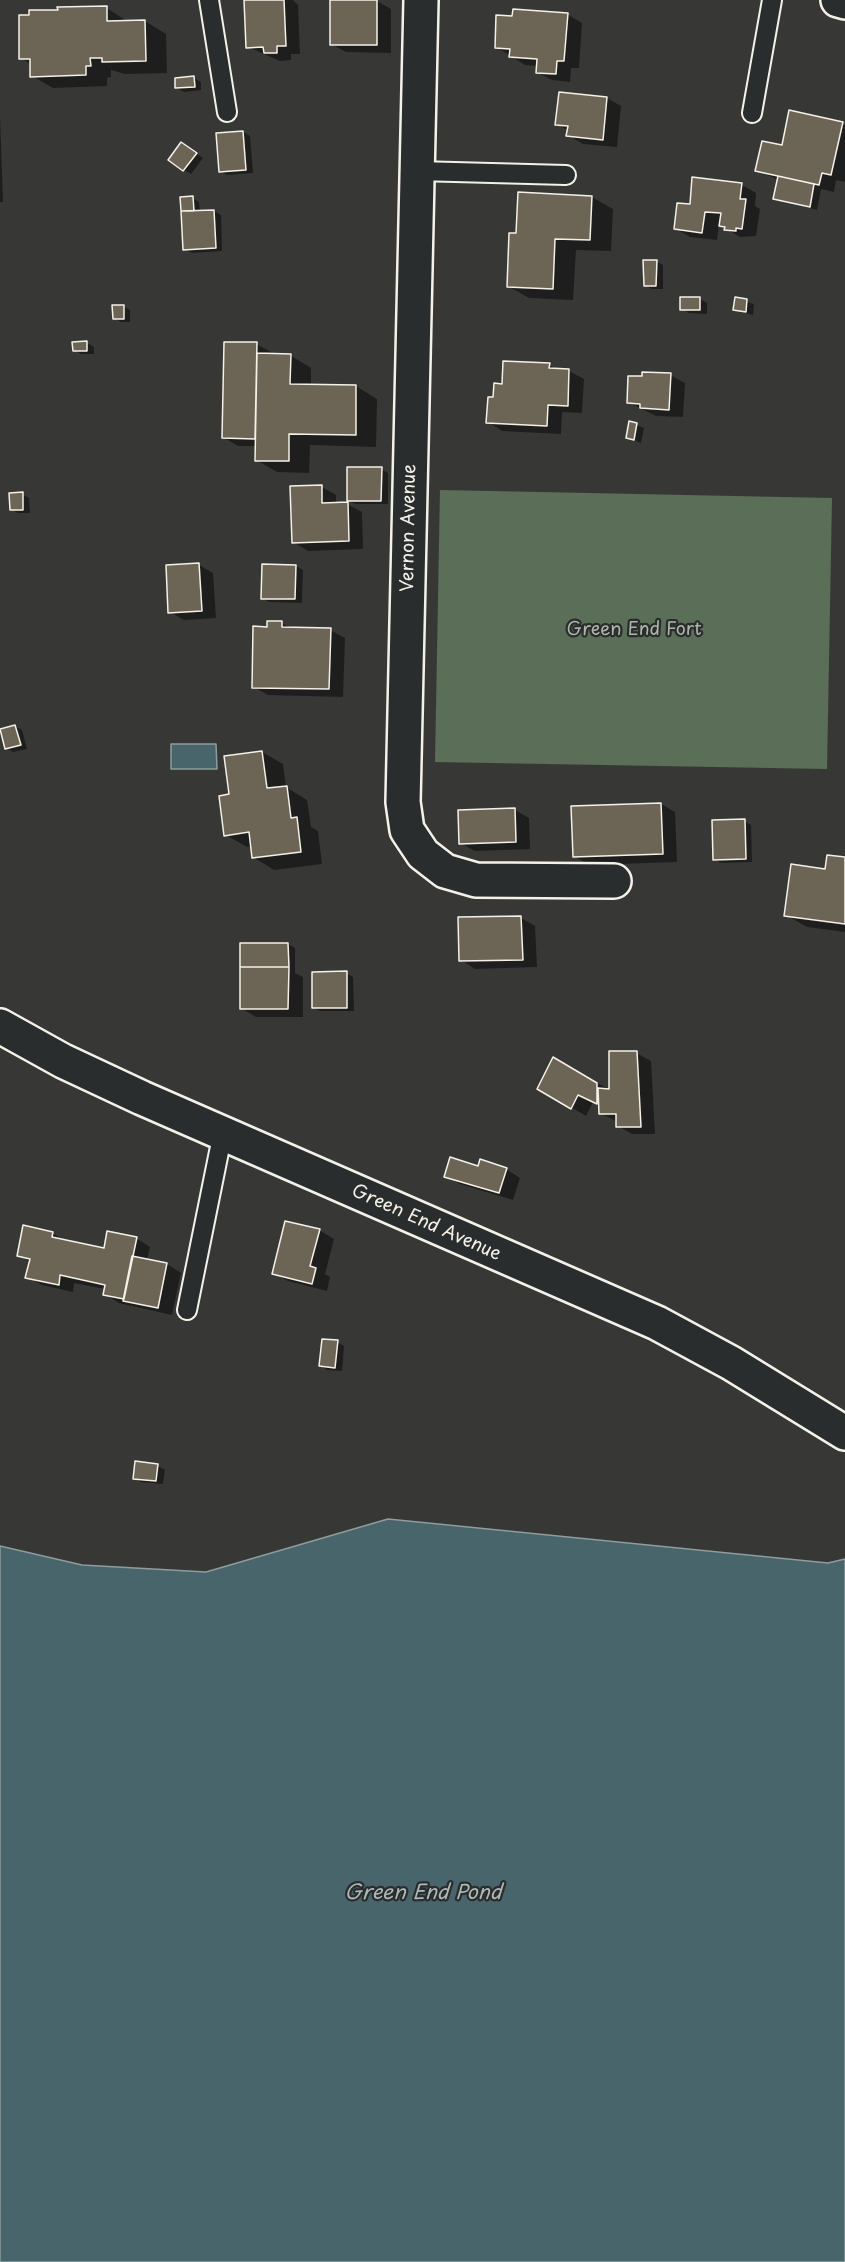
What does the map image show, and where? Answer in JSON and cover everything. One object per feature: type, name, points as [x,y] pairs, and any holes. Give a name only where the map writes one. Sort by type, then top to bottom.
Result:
[{"type":"street","name":"Vernon Avenue","points":[[421,0],[403,802],[406,830],[423,854],[445,871],[476,880],[614,881]]},
{"type":"street","points":[[837,0],[845,2]]},
{"type":"street","name":"Green End Avenue","points":[[0,1026],[63,1062],[657,1323],[731,1363],[845,1434]]},
{"type":"lane","points":[[209,0],[227,112]]},
{"type":"lane","points":[[752,113],[772,0]]},
{"type":"lane","points":[[417,171],[566,175]]},
{"type":"lane","points":[[187,1310],[223,1132]]},
{"type":"green space","name":"Green End Fort","points":[[440,490],[832,498],[827,769],[435,762]]},
{"type":"water","points":[[171,744],[216,744],[217,769],[171,769]]},
{"type":"water","name":"Green End Pond","points":[[388,1519],[828,1563],[845,1559],[845,2262],[0,2262],[0,1546],[82,1565],[206,1572]]},
{"type":"building","points":[[244,0],[284,0],[286,46],[277,46],[277,53],[264,53],[263,47],[246,48]]},
{"type":"building","points":[[330,0],[377,0],[377,45],[330,45]]},
{"type":"building","points":[[107,6],[107,21],[145,20],[146,61],[102,62],[102,58],[90,58],[91,66],[86,66],[86,75],[30,77],[30,59],[19,59],[19,15],[29,15],[29,10],[58,10],[57,7]]},
{"type":"building","points":[[513,9],[568,13],[564,61],[557,61],[556,74],[536,73],[537,59],[509,57],[510,49],[495,48],[496,15],[512,16]]},
{"type":"building","points":[[194,76],[195,87],[175,88],[175,78]]},
{"type":"building","points":[[559,92],[607,97],[603,140],[566,136],[568,126],[555,125]]},
{"type":"building","points":[[789,110],[843,122],[831,175],[822,173],[819,185],[755,171],[762,141],[782,145]]},
{"type":"building","points":[[243,131],[246,170],[219,172],[216,133]]},
{"type":"building","points":[[181,142],[197,153],[183,171],[168,160]]},
{"type":"building","points":[[778,176],[814,184],[810,207],[773,199]]},
{"type":"building","points":[[692,177],[742,183],[740,199],[746,199],[742,229],[724,230],[725,227],[719,226],[721,213],[705,212],[702,233],[674,229],[677,203],[690,204]]},
{"type":"building","points":[[518,192],[592,196],[590,240],[555,239],[553,289],[507,287],[509,233],[516,233]]},
{"type":"building","points":[[193,196],[194,211],[181,211],[180,197]]},
{"type":"building","points":[[214,210],[216,248],[183,250],[181,211]]},
{"type":"building","points":[[643,260],[657,260],[656,286],[644,286]]},
{"type":"building","points":[[680,297],[700,297],[700,310],[680,310]]},
{"type":"building","points":[[735,297],[747,299],[746,312],[733,310]]},
{"type":"building","points":[[112,305],[124,305],[124,319],[113,319]]},
{"type":"building","points":[[87,341],[87,351],[73,351],[72,342]]},
{"type":"building","points":[[224,342],[257,342],[255,439],[222,438]]},
{"type":"building","points":[[257,353],[291,354],[290,384],[356,385],[356,435],[289,434],[289,461],[255,461]]},
{"type":"building","points":[[503,361],[550,363],[549,368],[569,369],[568,406],[548,405],[547,426],[486,423],[488,397],[493,397],[494,383],[502,384]]},
{"type":"building","points":[[642,372],[671,373],[669,410],[640,408],[640,404],[627,403],[628,376],[642,376]]},
{"type":"building","points":[[629,421],[637,423],[634,440],[626,438]]},
{"type":"building","points":[[347,467],[382,467],[381,501],[347,501]]},
{"type":"building","points":[[322,485],[322,503],[348,502],[349,541],[292,543],[290,486]]},
{"type":"building","points":[[23,492],[23,510],[10,510],[9,493]]},
{"type":"building","points":[[199,563],[202,611],[168,613],[166,565]]},
{"type":"building","points":[[262,564],[296,565],[295,599],[261,599]]},
{"type":"building","points":[[267,621],[282,621],[282,627],[331,628],[329,689],[252,688],[253,626],[267,627]]},
{"type":"building","points":[[15,725],[21,745],[5,749],[0,729]]},
{"type":"building","points":[[262,751],[267,788],[287,786],[291,818],[297,817],[301,852],[252,858],[249,832],[224,836],[219,796],[229,794],[224,756]]},
{"type":"building","points":[[661,803],[663,854],[573,857],[571,806]]},
{"type":"building","points":[[515,808],[516,842],[459,844],[458,810]]},
{"type":"building","points":[[745,819],[746,859],[713,860],[712,820]]},
{"type":"building","points":[[827,855],[845,857],[845,924],[784,916],[791,864],[825,869]]},
{"type":"building","points":[[521,916],[523,960],[459,961],[458,917]]},
{"type":"building","points":[[240,943],[288,943],[289,967],[240,967]]},
{"type":"building","points":[[240,967],[289,967],[288,1009],[240,1009]]},
{"type":"building","points":[[347,971],[347,1008],[312,1008],[312,972]]},
{"type":"building","points":[[609,1051],[637,1051],[641,1127],[616,1127],[616,1114],[599,1114],[598,1088],[609,1089]]},
{"type":"building","points":[[553,1057],[597,1083],[597,1104],[578,1095],[571,1109],[537,1089]]},
{"type":"building","points":[[450,1157],[478,1166],[480,1159],[507,1168],[499,1193],[444,1177]]},
{"type":"building","points":[[285,1221],[320,1229],[310,1266],[316,1268],[312,1284],[272,1274]]},
{"type":"building","points":[[23,1225],[53,1232],[52,1237],[104,1248],[107,1231],[137,1237],[124,1299],[103,1295],[105,1285],[60,1275],[59,1285],[25,1278],[30,1259],[17,1256]]},
{"type":"building","points":[[132,1256],[167,1263],[158,1308],[123,1301]]},
{"type":"building","points":[[322,1339],[338,1340],[335,1368],[319,1366]]},
{"type":"building","points":[[135,1461],[158,1464],[156,1481],[133,1479]]}]
